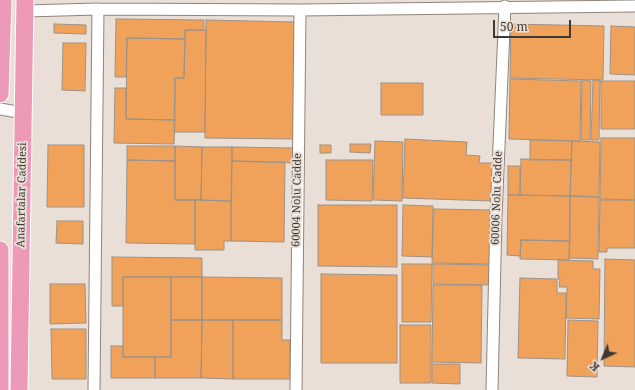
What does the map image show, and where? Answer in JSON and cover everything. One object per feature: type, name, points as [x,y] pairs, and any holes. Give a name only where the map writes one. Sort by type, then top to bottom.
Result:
[{"type":"main road","points":[[0,94],[3,0]]},
{"type":"main road","name":"Anafartalar Caddesi","points":[[19,390],[25,6]]},
{"type":"main road","name":"Anafartalar Caddesi","points":[[0,250],[0,390]]},
{"type":"street","points":[[25,6],[98,9],[234,5],[300,10],[505,6],[635,6]]},
{"type":"street","name":"60006 Nolu Cadde","points":[[492,390],[496,216],[505,6]]},
{"type":"street","points":[[94,390],[98,9]]},
{"type":"street","name":"60004 Nolu Cadde","points":[[296,390],[296,256],[300,10]]},
{"type":"street","points":[[0,109],[23,113]]},
{"type":"building","points":[[116,19],[204,20],[204,30],[185,30],[185,39],[127,38],[126,77],[115,77]]},
{"type":"building","points":[[206,20],[296,22],[295,139],[205,138]]},
{"type":"building","points":[[54,24],[86,25],[86,34],[54,33]]},
{"type":"building","points":[[511,24],[604,26],[603,80],[510,78]]},
{"type":"building","points":[[611,26],[635,27],[635,75],[610,74]]},
{"type":"building","points":[[185,30],[206,30],[205,132],[174,132],[175,78],[184,78]]},
{"type":"building","points":[[127,38],[185,39],[184,78],[175,78],[175,120],[126,119]]},
{"type":"building","points":[[63,43],[86,43],[85,91],[62,90]]},
{"type":"building","points":[[510,79],[581,81],[580,141],[509,139]]},
{"type":"building","points":[[582,80],[591,81],[590,140],[581,140]]},
{"type":"building","points":[[593,80],[600,80],[599,140],[591,140]]},
{"type":"building","points":[[601,81],[635,81],[635,129],[601,129]]},
{"type":"building","points":[[381,83],[423,83],[423,115],[381,115]]},
{"type":"building","points":[[115,88],[126,88],[126,119],[175,120],[174,144],[114,143]]},
{"type":"building","points":[[601,138],[635,138],[635,200],[600,199]]},
{"type":"building","points":[[405,139],[467,142],[466,155],[480,156],[479,163],[493,163],[492,201],[403,198]]},
{"type":"building","points":[[530,140],[572,141],[571,160],[530,160]]},
{"type":"building","points":[[375,141],[403,142],[402,201],[373,200]]},
{"type":"building","points":[[572,141],[600,142],[599,197],[570,196]]},
{"type":"building","points":[[350,144],[371,144],[370,153],[350,152]]},
{"type":"building","points":[[48,145],[84,145],[84,207],[47,207]]},
{"type":"building","points":[[320,145],[331,145],[331,153],[320,153]]},
{"type":"building","points":[[127,146],[175,146],[175,161],[127,160]]},
{"type":"building","points":[[175,146],[202,147],[201,200],[175,200]]},
{"type":"building","points":[[202,147],[232,147],[231,201],[201,200]]},
{"type":"building","points":[[232,147],[293,148],[293,163],[232,161]]},
{"type":"building","points":[[521,159],[571,160],[570,196],[520,195]]},
{"type":"building","points":[[127,160],[175,161],[175,200],[195,200],[195,244],[126,243]]},
{"type":"building","points":[[326,160],[373,160],[372,201],[326,200]]},
{"type":"building","points":[[232,161],[285,162],[284,242],[231,241]]},
{"type":"building","points":[[508,166],[520,166],[520,195],[508,195]]},
{"type":"building","points":[[508,195],[570,196],[570,241],[521,240],[520,256],[507,255]]},
{"type":"building","points":[[570,196],[599,197],[598,259],[569,258]]},
{"type":"building","points":[[195,200],[231,201],[231,241],[224,241],[224,250],[195,250]]},
{"type":"building","points":[[600,200],[635,200],[635,248],[607,248],[607,252],[599,252]]},
{"type":"building","points":[[318,205],[397,205],[397,267],[318,266]]},
{"type":"building","points":[[403,205],[433,206],[432,257],[402,256]]},
{"type":"building","points":[[434,209],[492,210],[491,264],[432,263]]},
{"type":"building","points":[[57,221],[83,221],[83,244],[56,243]]},
{"type":"building","points":[[521,240],[570,241],[569,260],[520,259]]},
{"type":"building","points":[[112,257],[202,258],[202,277],[123,277],[123,306],[112,306]]},
{"type":"building","points":[[605,259],[635,260],[635,367],[604,366]]},
{"type":"building","points":[[558,260],[593,261],[593,269],[600,269],[599,319],[566,318],[567,287],[559,287],[560,279],[558,279]]},
{"type":"building","points":[[402,264],[432,264],[431,322],[402,322]]},
{"type":"building","points":[[433,264],[492,265],[492,285],[433,284]]},
{"type":"building","points":[[321,274],[397,275],[397,363],[321,363]]},
{"type":"building","points":[[123,277],[171,277],[171,357],[123,357]]},
{"type":"building","points":[[171,277],[202,277],[202,320],[171,320]]},
{"type":"building","points":[[202,277],[282,278],[282,320],[202,320]]},
{"type":"building","points":[[520,278],[557,279],[557,293],[566,293],[565,359],[518,358]]},
{"type":"building","points":[[50,284],[85,284],[86,323],[50,324]]},
{"type":"building","points":[[433,285],[482,285],[481,363],[432,362]]},
{"type":"building","points":[[171,320],[202,320],[201,378],[155,378],[155,357],[171,357]]},
{"type":"building","points":[[202,320],[233,320],[233,379],[201,378]]},
{"type":"building","points":[[233,320],[282,320],[282,340],[290,340],[290,379],[233,379]]},
{"type":"building","points":[[568,320],[598,321],[597,377],[567,376]]},
{"type":"building","points":[[400,325],[431,325],[431,383],[400,383]]},
{"type":"building","points":[[51,329],[86,329],[86,379],[52,379]]},
{"type":"building","points":[[111,346],[123,346],[123,357],[155,357],[155,378],[111,378]]},
{"type":"building","points":[[432,364],[460,364],[460,384],[432,383]]}]
